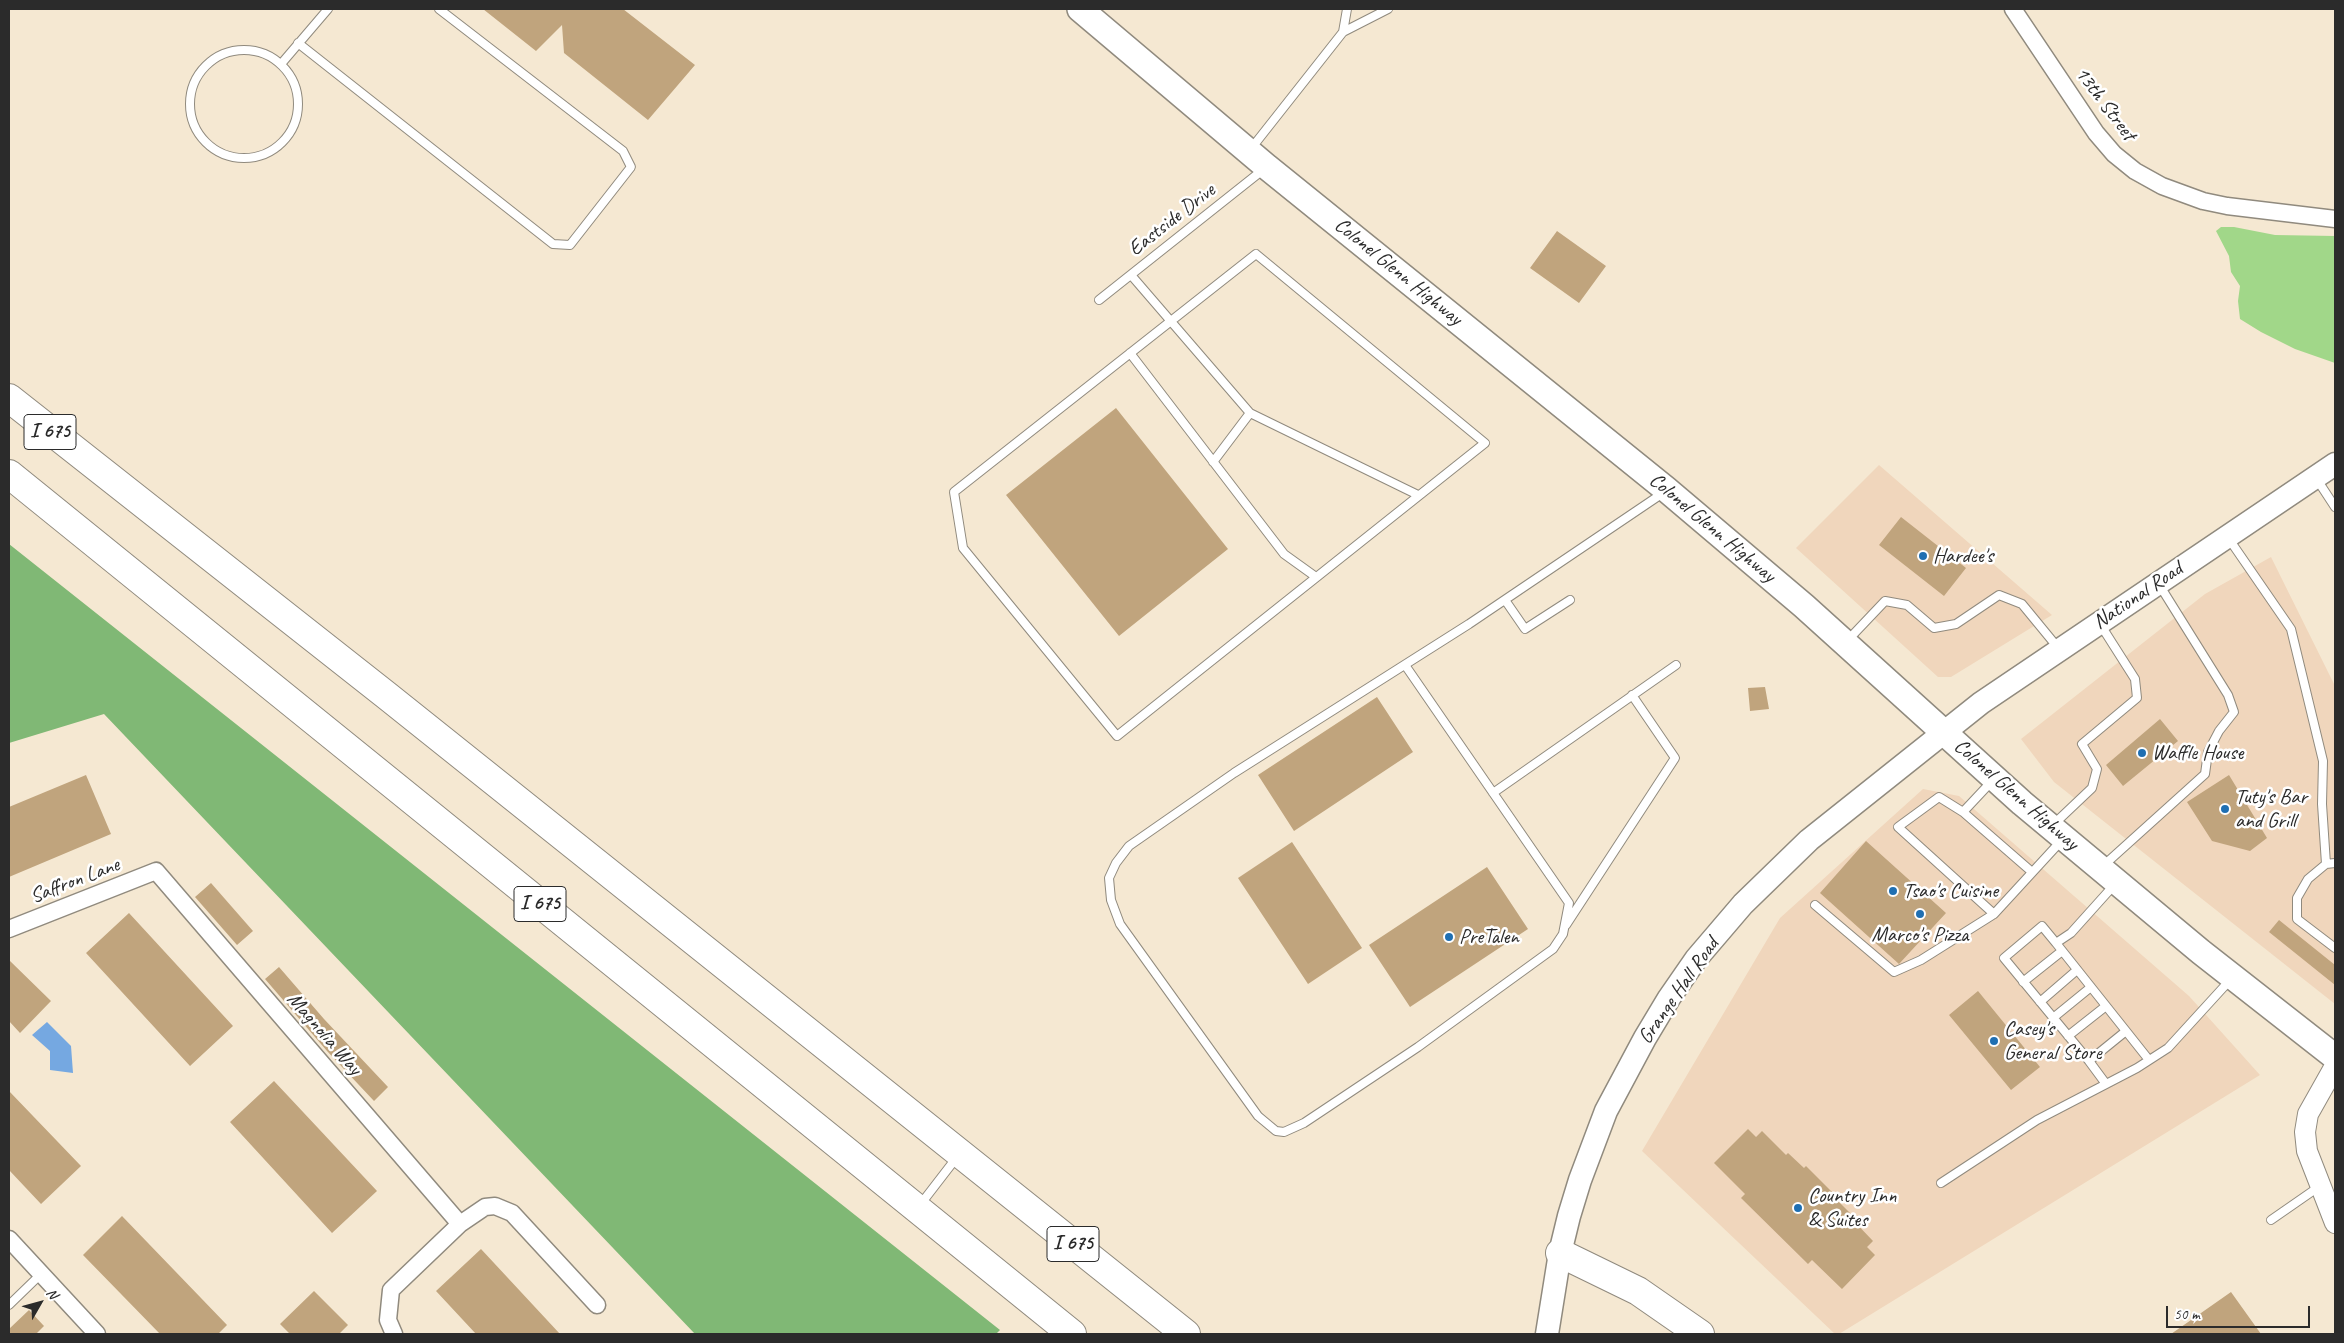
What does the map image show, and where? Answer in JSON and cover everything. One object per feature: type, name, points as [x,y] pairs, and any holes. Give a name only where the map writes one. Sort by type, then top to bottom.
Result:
[{"type":"highway","points":[[9,385],[92,466]]},
{"type":"highway","name":"I 675","points":[[9,398],[92,466],[386,695],[1186,1334]]},
{"type":"highway","name":"I 675","points":[[9,474],[1072,1334]]},
{"type":"highway","points":[[1560,1253],[1638,1291],[1700,1334]]},
{"type":"main road","name":"Colonel Glenn Highway","points":[[1080,9],[1258,159],[1667,490],[1845,643],[2057,832],[2233,978],[2335,1057]]},
{"type":"main road","name":"National Road","points":[[1943,732],[2059,649],[2335,464]]},
{"type":"main road","name":"Grange Hall Road","points":[[1547,1334],[1560,1253],[1580,1180],[1606,1111],[1645,1038],[1696,960],[1743,904],[1775,871],[1809,840],[1943,732]]},
{"type":"street","name":"13th Street","points":[[2014,9],[2096,133],[2114,154],[2135,171],[2162,186],[2203,201],[2227,206],[2335,219]]},
{"type":"street","name":"Saffron Lane","points":[[9,929],[156,871]]},
{"type":"street","name":"Magnolia Way","points":[[156,871],[460,1224]]},
{"type":"street","points":[[2335,1066],[2314,1102],[2306,1124],[2307,1151],[2335,1223]]},
{"type":"street","points":[[394,1334],[388,1320],[391,1290],[460,1224],[485,1207],[495,1206],[512,1213],[597,1305]]},
{"type":"street","points":[[9,1239],[97,1334]]},
{"type":"lane","points":[[281,64],[328,9]]},
{"type":"lane","points":[[298,43],[553,244],[570,245],[631,167],[623,151],[439,9]]},
{"type":"lane","points":[[1343,32],[1347,9]]},
{"type":"lane","points":[[1343,32],[1388,9]]},
{"type":"lane","name":"Eastside Drive","points":[[1099,300],[1131,275],[1258,159],[1343,32]]},
{"type":"lane","points":[[249,51],[266,55],[281,64],[291,78],[298,102],[292,130],[282,144],[271,152],[255,158],[244,159],[221,154],[208,145],[200,136],[191,114],[190,100],[194,84],[203,69],[216,58],[232,52],[249,51]]},
{"type":"lane","points":[[1256,254],[1485,443],[1117,736],[963,548],[954,492],[1170,322],[1256,254]]},
{"type":"lane","points":[[1131,275],[1250,413],[1418,495]]},
{"type":"lane","points":[[1130,353],[1284,554],[1316,577]]},
{"type":"lane","points":[[1213,462],[1250,413]]},
{"type":"lane","points":[[2315,477],[2335,507]]},
{"type":"lane","points":[[1632,695],[1675,758],[1553,949],[1418,1047],[1304,1123],[1284,1132],[1276,1131],[1258,1116],[1120,924],[1111,900],[1109,878],[1116,863],[1129,846],[1234,774],[1505,600],[1667,490]]},
{"type":"lane","points":[[2226,536],[2291,629],[2323,761],[2322,804],[2326,864]]},
{"type":"lane","points":[[2056,943],[2071,933],[2108,875],[2205,774],[2208,752],[2219,731],[2234,712],[2228,695],[2158,582]]},
{"type":"lane","points":[[1845,643],[1885,601],[1907,605],[1934,628],[1956,624],[1999,595],[2022,604],[2059,649]]},
{"type":"lane","points":[[1505,600],[1525,629],[1570,600]]},
{"type":"lane","points":[[1815,905],[1894,972],[1921,960],[1994,914],[2032,872],[2057,832],[2092,788],[2097,769],[2082,744],[2137,698],[2135,679],[2099,622]]},
{"type":"lane","points":[[1405,665],[1569,903],[1564,929]]},
{"type":"lane","points":[[1493,793],[1676,665]]},
{"type":"lane","points":[[1963,812],[1995,778]]},
{"type":"lane","points":[[1994,914],[1898,827],[1939,796],[1963,812],[2032,872]]},
{"type":"lane","points":[[2335,863],[2326,864],[2308,879],[2297,898],[2297,919],[2335,948]]},
{"type":"lane","points":[[2106,1084],[2004,958],[2042,926],[2149,1060]]},
{"type":"lane","points":[[2023,982],[2062,951]]},
{"type":"lane","points":[[2040,1002],[2077,970]]},
{"type":"lane","points":[[1942,1183],[2037,1120],[2106,1084],[2168,1048],[2233,978]]},
{"type":"lane","points":[[2053,1018],[2091,987]]},
{"type":"lane","points":[[2068,1036],[2106,1006]]},
{"type":"lane","points":[[2089,1061],[2126,1032]]},
{"type":"lane","points":[[917,1209],[960,1153]]},
{"type":"lane","points":[[2271,1220],[2320,1186]]},
{"type":"lane","points":[[9,1305],[41,1274]]},
{"type":"shaded area","points":[[1879,465],[2052,615],[1951,677],[1938,677],[1796,548]]},
{"type":"shaded area","points":[[2271,557],[2335,686],[2335,1004],[2054,782],[2021,739],[2205,594]]},
{"type":"shaded area","points":[[1923,789],[1959,796],[2189,996],[2260,1075],[1839,1334],[1835,1334],[1642,1151],[1780,918]]},
{"type":"green space","points":[[2221,227],[2234,227],[2275,235],[2335,236],[2335,363],[2295,349],[2240,319],[2238,301],[2240,286],[2231,272],[2229,256],[2216,231]]},
{"type":"green space","points":[[9,544],[1000,1330],[996,1334],[695,1334],[104,714],[9,743]]},
{"type":"water","points":[[47,1022],[71,1046],[73,1073],[50,1070],[50,1051],[32,1035]]},
{"type":"building","points":[[483,9],[623,9],[695,65],[648,120],[564,53],[562,25],[536,51]]},
{"type":"building","points":[[1557,231],[1606,266],[1579,303],[1530,268]]},
{"type":"building","points":[[1116,408],[1228,549],[1119,636],[1006,495]]},
{"type":"building","name":"Hardee's","points":[[1901,517],[1966,568],[1944,596],[1879,545]]},
{"type":"building","points":[[1765,687],[1769,709],[1750,711],[1748,688]]},
{"type":"building","points":[[1377,697],[1413,752],[1294,831],[1258,775]]},
{"type":"building","name":"Waffle House","points":[[2160,719],[2178,741],[2123,786],[2106,765]]},
{"type":"building","points":[[86,775],[111,834],[9,877],[9,807]]},
{"type":"building","points":[[2229,775],[2267,838],[2250,851],[2212,841],[2187,802]]},
{"type":"building","points":[[1866,841],[1946,913],[1899,964],[1820,893]]},
{"type":"building","points":[[1292,842],[1362,948],[1308,984],[1238,878]]},
{"type":"building","name":"PreTalen","points":[[1487,867],[1528,929],[1410,1007],[1369,945]]},
{"type":"building","points":[[211,883],[253,931],[237,945],[195,897]]},
{"type":"building","points":[[129,913],[233,1026],[190,1066],[86,953]]},
{"type":"building","points":[[2279,920],[2335,965],[2335,985],[2269,932]]},
{"type":"building","points":[[9,960],[51,1001],[20,1033],[9,1021]]},
{"type":"building","points":[[279,967],[324,1019],[388,1087],[374,1101],[327,1051],[265,979]]},
{"type":"building","name":"Casey's General Store","points":[[1978,991],[2040,1067],[2011,1090],[1949,1015]]},
{"type":"building","points":[[274,1081],[377,1191],[332,1233],[230,1122]]},
{"type":"building","points":[[9,1091],[81,1166],[41,1204],[9,1170]]},
{"type":"building","name":"Country Inn & Suites","points":[[1748,1129],[1756,1137],[1762,1131],[1786,1155],[1788,1153],[1804,1168],[1806,1166],[1839,1199],[1837,1200],[1853,1216],[1851,1218],[1873,1241],[1867,1247],[1875,1255],[1842,1289],[1812,1260],[1808,1264],[1741,1198],[1745,1194],[1714,1163]]},
{"type":"building","points":[[122,1216],[227,1325],[218,1334],[160,1334],[83,1255]]},
{"type":"building","points":[[481,1249],[560,1334],[476,1334],[436,1291]]},
{"type":"building","points":[[314,1291],[348,1325],[339,1334],[290,1334],[280,1324]]},
{"type":"building","points":[[2231,1292],[2261,1334],[2171,1334]]},
{"type":"building","points":[[29,1310],[44,1326],[36,1334],[9,1334],[9,1329]]},
{"type":"place","name":"Hardee's","points":[[1923,556]]},
{"type":"place","name":"Waffle House","points":[[2142,753]]},
{"type":"place","name":"Tuty's Bar and Grill","points":[[2225,809]]},
{"type":"place","name":"Tsao's Cuisine","points":[[1893,891]]},
{"type":"place","name":"Marco's Pizza","points":[[1920,914]]},
{"type":"place","name":"PreTalen","points":[[1449,937]]},
{"type":"place","name":"Casey's General Store","points":[[1994,1041]]},
{"type":"place","name":"Country Inn & Suites","points":[[1798,1208]]}]
